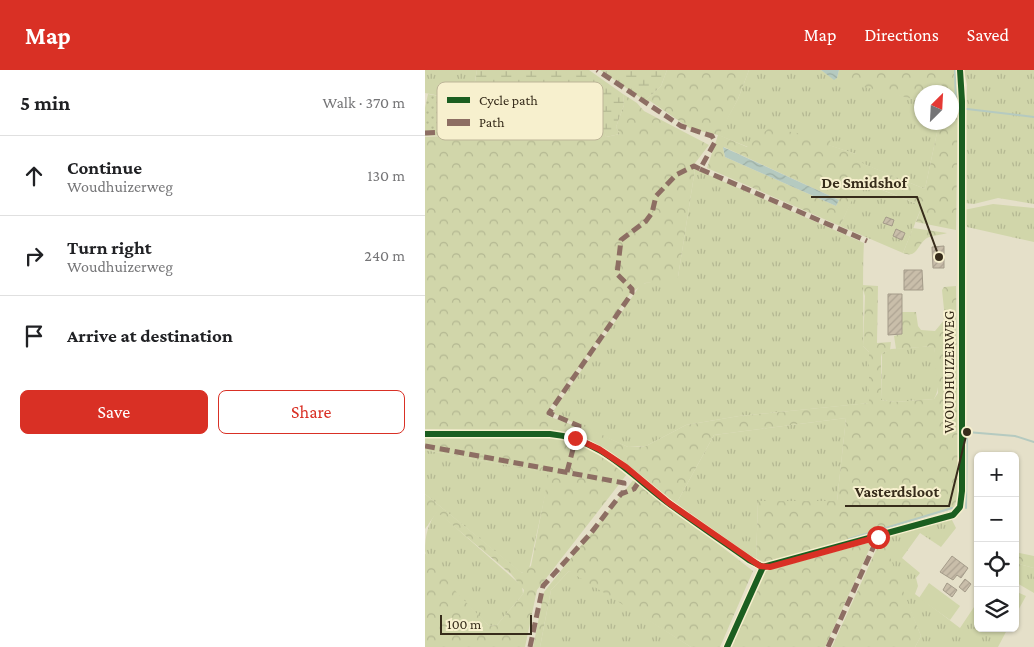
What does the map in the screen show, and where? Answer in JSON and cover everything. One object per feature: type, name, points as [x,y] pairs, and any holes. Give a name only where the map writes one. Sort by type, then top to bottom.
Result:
[{"type":"street","name":"WOUDHUIZERWEG","points":[[763,567],[945,518],[954,514],[960,507],[962,491],[963,101],[960,70]]},
{"type":"street","points":[[425,434],[550,434],[566,436],[586,443],[626,467],[669,503],[749,560],[763,567],[727,647]]},
{"type":"green space","points":[[425,70],[477,70],[475,82],[437,82],[437,95],[425,93]]},
{"type":"green space","points":[[477,70],[589,70],[623,94],[624,105],[616,127],[620,134],[606,137],[603,128],[603,82],[475,82]]},
{"type":"green space","points":[[600,70],[667,70],[661,86],[645,101]]},
{"type":"green space","points":[[667,70],[749,70],[738,99],[719,135],[747,147],[769,128],[831,139],[829,145],[856,154],[857,161],[925,189],[938,130],[957,130],[956,230],[916,222],[922,206],[861,181],[840,226],[707,168],[718,135],[691,129],[650,101],[645,101],[661,86]],"holes":[[[723,148],[839,200],[836,206],[725,157]]]},
{"type":"green space","points":[[749,70],[821,70],[834,79],[837,78],[914,99],[914,130],[938,130],[925,189],[856,161],[856,154],[828,145],[831,139],[748,147],[718,135],[738,99]]},
{"type":"green space","points":[[839,70],[954,70],[956,85],[914,85],[914,99],[840,81],[837,78]]},
{"type":"green space","points":[[964,70],[1034,70],[1034,204],[998,198],[974,204],[964,203],[967,85]]},
{"type":"green space","points":[[428,94],[437,96],[437,135],[425,136],[425,108]]},
{"type":"green space","points":[[623,94],[637,103],[644,111],[709,145],[692,167],[695,169],[678,277],[673,281],[645,283],[630,294],[547,412],[548,416],[575,426],[573,436],[538,431],[425,429],[425,137],[437,136],[437,140],[603,140],[603,128],[606,137],[620,134],[616,127],[624,105]]},
{"type":"green space","points":[[695,169],[864,243],[863,346],[869,352],[870,403],[739,416],[686,425],[646,446],[628,447],[552,413],[641,284],[678,277]]},
{"type":"green space","points":[[860,181],[922,206],[903,253],[840,226]]},
{"type":"green space","points":[[993,204],[1034,208],[1034,242],[967,227],[964,219],[964,210]]},
{"type":"green space","points":[[913,228],[947,233],[927,238],[912,254],[903,253]]},
{"type":"green space","points":[[862,285],[878,286],[877,343],[891,342],[890,350],[882,353],[881,357],[881,400],[895,402],[934,399],[938,393],[934,346],[896,349],[894,336],[901,334],[901,312],[916,312],[918,326],[921,330],[935,331],[945,319],[942,290],[944,287],[956,286],[958,496],[954,507],[949,510],[761,564],[756,562],[758,501],[837,501],[846,418],[714,435],[675,506],[620,461],[577,437],[581,425],[628,447],[646,446],[686,425],[739,416],[869,403],[869,352],[863,346],[865,296]]},
{"type":"green space","points":[[934,346],[938,387],[934,399],[895,402],[881,400],[882,353],[891,349]]},
{"type":"green space","points":[[846,418],[837,501],[758,501],[756,562],[675,506],[714,435]]},
{"type":"green space","points":[[425,436],[555,436],[586,444],[627,470],[627,474],[537,590],[525,647],[425,647],[425,553],[458,594],[489,626],[497,625],[523,594],[524,590],[511,574],[437,512],[425,529],[425,494],[522,573],[531,566],[549,473],[425,450]]},
{"type":"green space","points":[[425,450],[550,473],[529,569],[522,573],[519,571],[425,494]]},
{"type":"green space","points":[[634,479],[753,571],[720,647],[691,647],[569,571],[551,590],[540,647],[533,647],[544,592]]},
{"type":"green space","points":[[437,511],[522,586],[523,594],[497,625],[489,626],[443,578],[428,558],[425,551],[426,535],[431,520]]},
{"type":"green space","points":[[946,519],[952,520],[956,528],[941,547],[920,533],[902,558],[920,573],[916,578],[918,586],[915,594],[960,628],[974,607],[974,632],[1006,632],[998,647],[915,647],[921,636],[887,554],[883,537]]},
{"type":"green space","points":[[882,537],[921,636],[915,647],[832,647]]},
{"type":"green space","points":[[874,539],[825,647],[727,647],[764,571]]},
{"type":"green space","points":[[1019,553],[1034,556],[1034,568],[1019,564]]},
{"type":"green space","points":[[1019,564],[1034,568],[1034,593],[1019,584]]},
{"type":"green space","points":[[569,571],[691,647],[540,647],[551,590]]},
{"type":"green space","points":[[929,583],[960,606],[950,620],[919,598]]},
{"type":"green space","points":[[1019,593],[1026,596],[1019,609]]},
{"type":"water","points":[[821,70],[839,70],[837,78],[834,80]]},
{"type":"water","points":[[723,147],[839,200],[836,206],[725,157]]},
{"type":"building","points":[[886,217],[894,220],[892,226],[883,223]]},
{"type":"building","points":[[896,229],[905,233],[902,240],[893,236]]},
{"type":"building","points":[[944,246],[944,268],[933,268],[932,247]]},
{"type":"building","points":[[904,270],[922,270],[923,290],[904,290]]},
{"type":"building","points":[[888,294],[902,294],[902,334],[888,335]]},
{"type":"building","points":[[952,556],[968,568],[961,578],[957,575],[953,580],[940,572]]},
{"type":"building","points":[[965,579],[971,584],[965,592],[959,587]]},
{"type":"building","points":[[947,583],[957,590],[952,597],[943,590]]},
{"type":"waterway","points":[[955,70],[955,85]]},
{"type":"waterway","points":[[967,109],[1034,117]]},
{"type":"waterway","points":[[966,508],[967,432],[1015,436],[1034,442]]},
{"type":"waterway","points":[[849,539],[952,508]]},
{"type":"marked path","points":[[567,472],[579,426],[549,413],[632,293],[632,289],[617,274],[621,240],[646,221],[652,213],[656,196],[676,175],[694,166],[700,169],[715,142],[712,136],[681,126],[597,70]]},
{"type":"marked path","points":[[425,133],[437,132]]},
{"type":"marked path","points":[[700,169],[867,241]]},
{"type":"marked path","points":[[425,446],[624,483],[623,493]]},
{"type":"marked path","points":[[530,647],[543,586],[591,533],[621,494],[634,489],[640,480]]},
{"type":"marked path","points":[[828,647],[878,537]]},
{"type":"cycle path","points":[[425,434],[550,434],[584,442],[613,459],[687,517],[749,560],[763,567],[953,515],[960,507],[962,491],[962,101],[960,70]]},
{"type":"cycle path","points":[[727,647],[763,567]]},
{"type":"place","name":"De Smidshof","points":[[939,257]]},
{"type":"place","name":"Vasterdsloot","points":[[967,432]]},
{"type":"route","points":[[575,438],[599,449],[626,467],[669,503],[760,566],[770,567],[878,537]]}]
